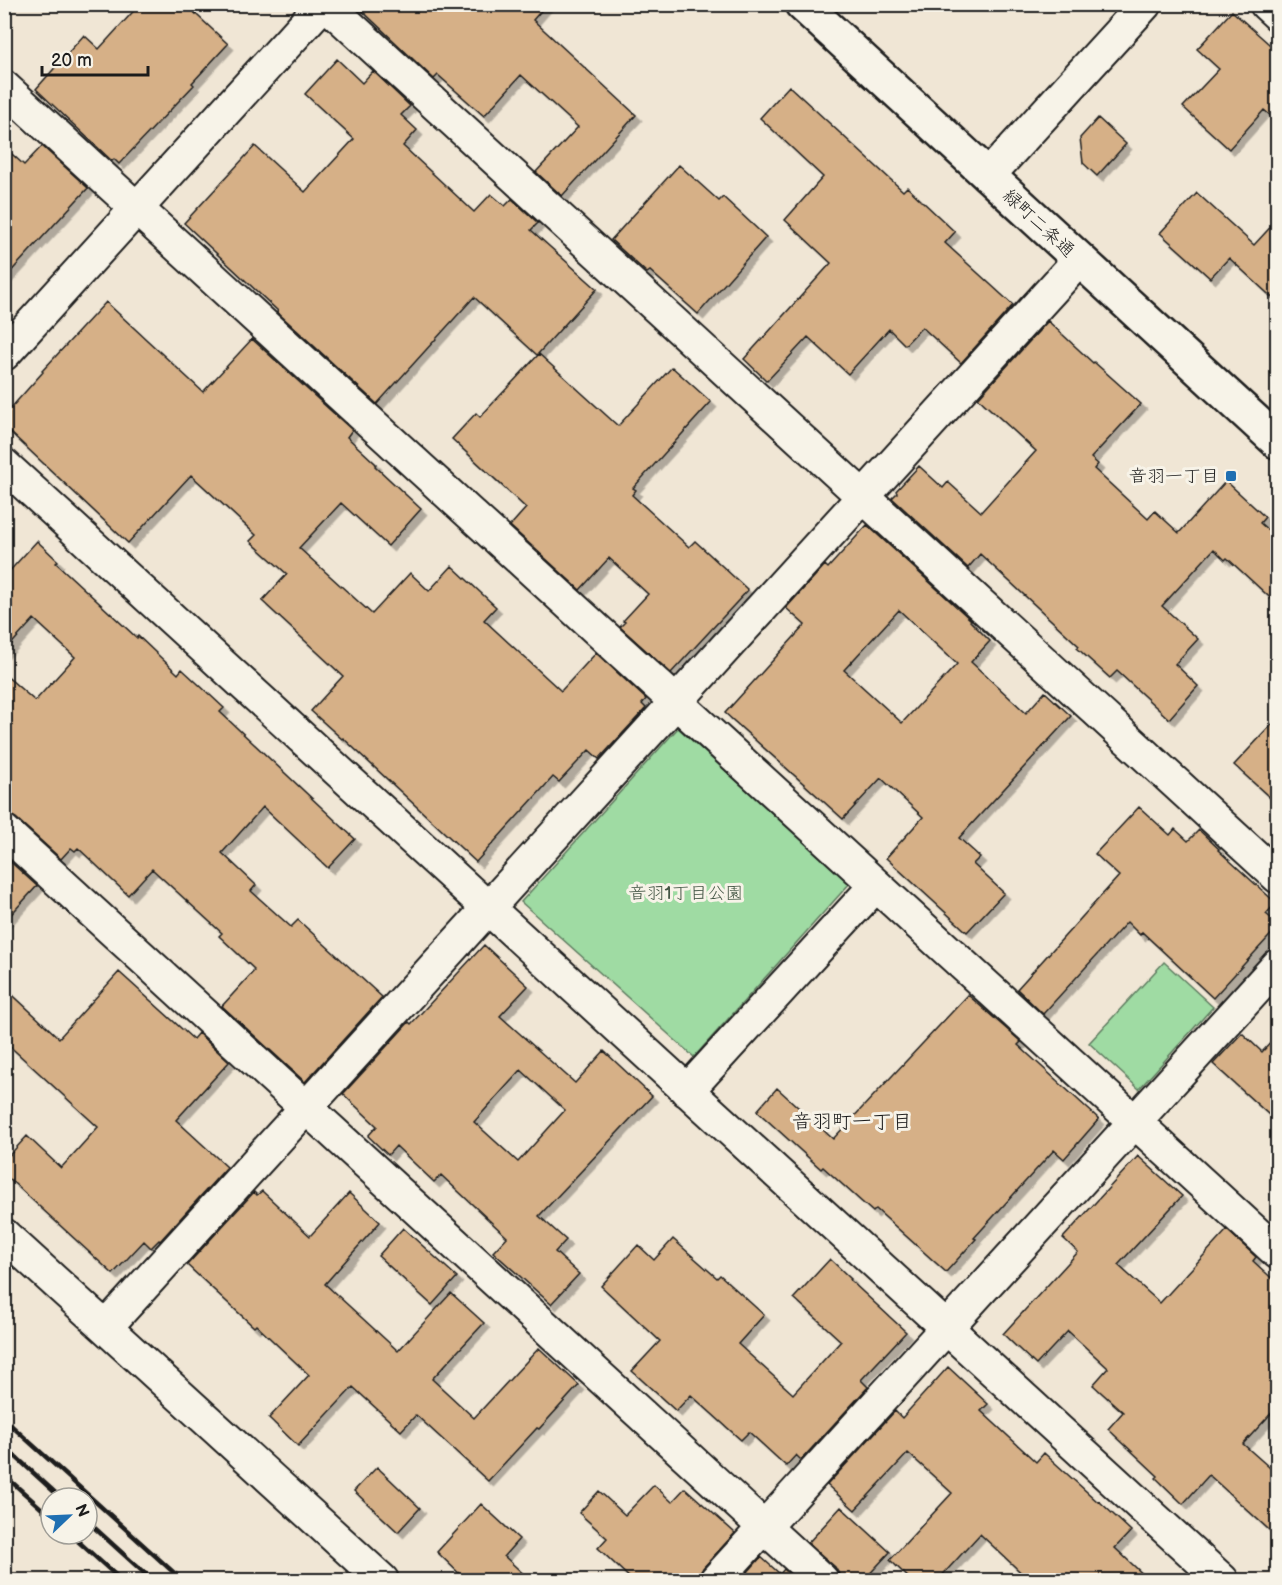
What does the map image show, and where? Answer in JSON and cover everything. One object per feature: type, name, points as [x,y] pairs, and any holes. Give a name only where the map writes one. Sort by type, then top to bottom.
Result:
[{"type":"street","points":[[4,354],[325,4],[1278,877]]},
{"type":"street","name":"緑町二条通","points":[[801,4],[1278,442]]},
{"type":"street","points":[[988,176],[1145,4]]},
{"type":"street","points":[[1266,4],[1278,15]]},
{"type":"street","points":[[4,87],[1278,1253]]},
{"type":"street","points":[[106,1328],[1079,260]]},
{"type":"street","points":[[4,465],[1222,1581]]},
{"type":"street","points":[[4,831],[822,1581]]},
{"type":"street","points":[[687,1091],[876,885]]},
{"type":"street","points":[[716,1581],[1278,965]]},
{"type":"street","points":[[4,1234],[382,1581]]},
{"type":"green space","name":"音羽1丁目公園","points":[[678,728],[850,883],[694,1057],[521,902]]},
{"type":"green space","points":[[1164,962],[1213,1007],[1139,1089],[1089,1043]]},
{"type":"building","points":[[140,4],[185,4],[228,44],[192,83],[194,85],[119,164],[114,159],[112,161],[36,89],[84,35],[99,49]]},
{"type":"building","points":[[355,4],[547,4],[533,20],[636,115],[562,196],[536,172],[578,127],[521,75],[484,116],[438,75],[434,79]]},
{"type":"building","points":[[1232,11],[1278,52],[1278,122],[1264,110],[1229,149],[1183,107],[1219,69],[1197,49]]},
{"type":"building","points":[[337,59],[362,83],[373,71],[410,106],[401,115],[417,130],[403,146],[474,212],[491,194],[505,206],[512,199],[538,223],[531,230],[597,289],[537,355],[474,297],[377,404],[184,223],[255,146],[305,192],[354,139],[305,94]]},
{"type":"building","points":[[789,86],[903,191],[907,187],[955,232],[945,243],[1013,305],[961,363],[922,327],[905,345],[889,329],[848,374],[808,337],[767,381],[744,359],[831,263],[785,220],[823,177],[760,118]]},
{"type":"building","points":[[1098,118],[1126,144],[1097,176],[1083,163],[1080,138]]},
{"type":"building","points":[[42,146],[88,188],[4,279],[4,147],[24,165]]},
{"type":"building","points":[[679,165],[719,201],[723,197],[766,237],[698,314],[650,271],[647,273],[611,240]]},
{"type":"building","points":[[1197,193],[1254,245],[1278,219],[1278,303],[1229,258],[1210,278],[1160,233]]},
{"type":"building","points":[[106,302],[203,392],[252,339],[352,430],[347,437],[421,509],[388,546],[341,503],[299,548],[372,614],[410,573],[429,591],[452,566],[496,607],[484,620],[561,691],[596,653],[646,699],[642,704],[646,708],[599,759],[589,750],[559,782],[553,777],[476,862],[311,711],[343,676],[262,601],[287,574],[250,541],[256,535],[191,475],[128,543],[9,431],[9,410]]},
{"type":"building","points":[[1048,321],[1141,404],[1091,458],[1098,464],[1094,469],[1148,519],[1155,511],[1179,533],[1226,481],[1265,517],[1260,523],[1278,539],[1278,605],[1214,549],[1162,606],[1198,639],[1175,664],[1198,686],[1169,719],[1117,671],[1110,678],[980,554],[968,568],[892,498],[919,466],[943,488],[948,482],[981,512],[1036,451],[978,398]]},
{"type":"building","points":[[539,354],[618,426],[672,367],[711,402],[633,488],[636,490],[632,495],[689,547],[695,541],[748,590],[671,673],[620,627],[648,594],[609,558],[580,590],[510,526],[526,508],[452,439],[476,413],[480,417]]},
{"type":"building","points":[[867,525],[971,620],[990,641],[971,662],[1026,713],[1045,692],[1071,716],[959,838],[980,857],[973,864],[1004,893],[967,932],[886,858],[923,817],[881,778],[843,819],[725,713],[805,625],[786,608],[825,565],[828,568]],"holes":[[[899,610],[957,664],[902,723],[844,670]]]},
{"type":"building","points":[[37,541],[58,561],[56,563],[137,638],[138,636],[178,674],[182,669],[224,708],[220,712],[355,839],[328,868],[263,807],[222,853],[256,885],[251,891],[291,927],[298,920],[382,997],[305,1082],[222,1006],[254,969],[219,936],[222,933],[152,869],[128,895],[78,848],[75,851],[71,848],[61,859],[16,818],[4,813],[4,674],[35,701],[75,657],[34,619],[4,652],[4,577]]},
{"type":"building","points":[[1278,718],[1278,805],[1234,765]]},
{"type":"building","points":[[1139,807],[1170,835],[1175,829],[1188,841],[1199,830],[1276,903],[1266,914],[1278,924],[1278,927],[1213,998],[1142,932],[1140,935],[1127,922],[1043,1014],[1017,989],[1119,876],[1095,854]]},
{"type":"building","points":[[4,856],[37,886],[4,922]]},
{"type":"building","points":[[484,945],[528,986],[500,1016],[575,1083],[604,1051],[652,1096],[539,1216],[566,1240],[555,1252],[579,1274],[551,1304],[493,1252],[507,1237],[441,1175],[434,1182],[396,1146],[388,1155],[368,1136],[377,1126],[343,1094],[409,1022],[411,1024]],"holes":[[[521,1070],[565,1110],[518,1162],[474,1122]]]},
{"type":"building","points":[[119,972],[193,1039],[198,1033],[229,1062],[176,1120],[227,1167],[160,1241],[151,1248],[144,1241],[113,1274],[4,1174],[4,1161],[27,1136],[61,1168],[98,1127],[4,1041],[4,987],[59,1038]]},
{"type":"building","points":[[968,995],[1019,1040],[1021,1042],[1018,1045],[1099,1119],[1064,1159],[1054,1150],[946,1272],[876,1209],[873,1212],[823,1167],[821,1169],[757,1111],[777,1088],[833,1139]]},
{"type":"building","points":[[1242,1033],[1262,1052],[1278,1035],[1278,1123],[1213,1064]]},
{"type":"building","points":[[1138,1156],[1182,1196],[1118,1265],[1160,1303],[1227,1230],[1256,1257],[1253,1261],[1278,1284],[1278,1406],[1243,1444],[1278,1475],[1278,1538],[1209,1475],[1183,1504],[1156,1478],[1158,1476],[1108,1429],[1123,1412],[1093,1385],[1108,1368],[1068,1331],[1036,1365],[1003,1334],[1078,1252],[1063,1238]]},
{"type":"building","points":[[262,1191],[310,1236],[349,1193],[380,1222],[325,1284],[398,1351],[451,1293],[484,1323],[432,1379],[474,1418],[539,1348],[579,1385],[488,1481],[416,1415],[401,1431],[353,1387],[298,1446],[269,1418],[309,1375],[187,1265],[254,1192],[257,1195]]},
{"type":"building","points":[[403,1228],[457,1277],[432,1305],[378,1256]]},
{"type":"building","points":[[673,1239],[717,1278],[720,1275],[764,1315],[738,1344],[793,1394],[841,1341],[794,1298],[830,1259],[906,1332],[861,1380],[868,1387],[801,1460],[796,1455],[786,1466],[749,1432],[741,1440],[691,1395],[676,1411],[632,1371],[660,1341],[601,1286],[638,1245],[654,1260]]},
{"type":"building","points":[[948,1367],[988,1404],[981,1411],[1036,1462],[1044,1453],[1131,1531],[1115,1548],[1150,1581],[1030,1581],[980,1534],[937,1581],[912,1581],[890,1560],[952,1493],[908,1453],[855,1510],[827,1485],[895,1411],[902,1418]]},
{"type":"building","points":[[377,1467],[420,1508],[398,1532],[354,1491]]},
{"type":"building","points":[[654,1485],[672,1502],[685,1488],[735,1533],[703,1568],[699,1581],[633,1581],[598,1548],[607,1538],[579,1513],[599,1491],[625,1515]]},
{"type":"building","points":[[481,1504],[519,1539],[504,1556],[531,1581],[467,1581],[437,1552]]},
{"type":"building","points":[[841,1507],[890,1552],[863,1581],[840,1581],[835,1567],[808,1543]]},
{"type":"building","points":[[761,1557],[780,1574],[784,1569],[796,1581],[740,1581]]},
{"type":"railway","points":[[4,1419],[182,1580]]},
{"type":"railway","points":[[4,1446],[48,1486]]},
{"type":"railway","points":[[4,1475],[39,1506]]},
{"type":"railway","points":[[99,1532],[152,1580]]},
{"type":"railway","points":[[83,1546],[121,1580]]},
{"type":"place","name":"音羽一丁目","points":[[1231,476]]},
{"type":"district","name":"音羽町一丁目","points":[[852,1121]]}]
